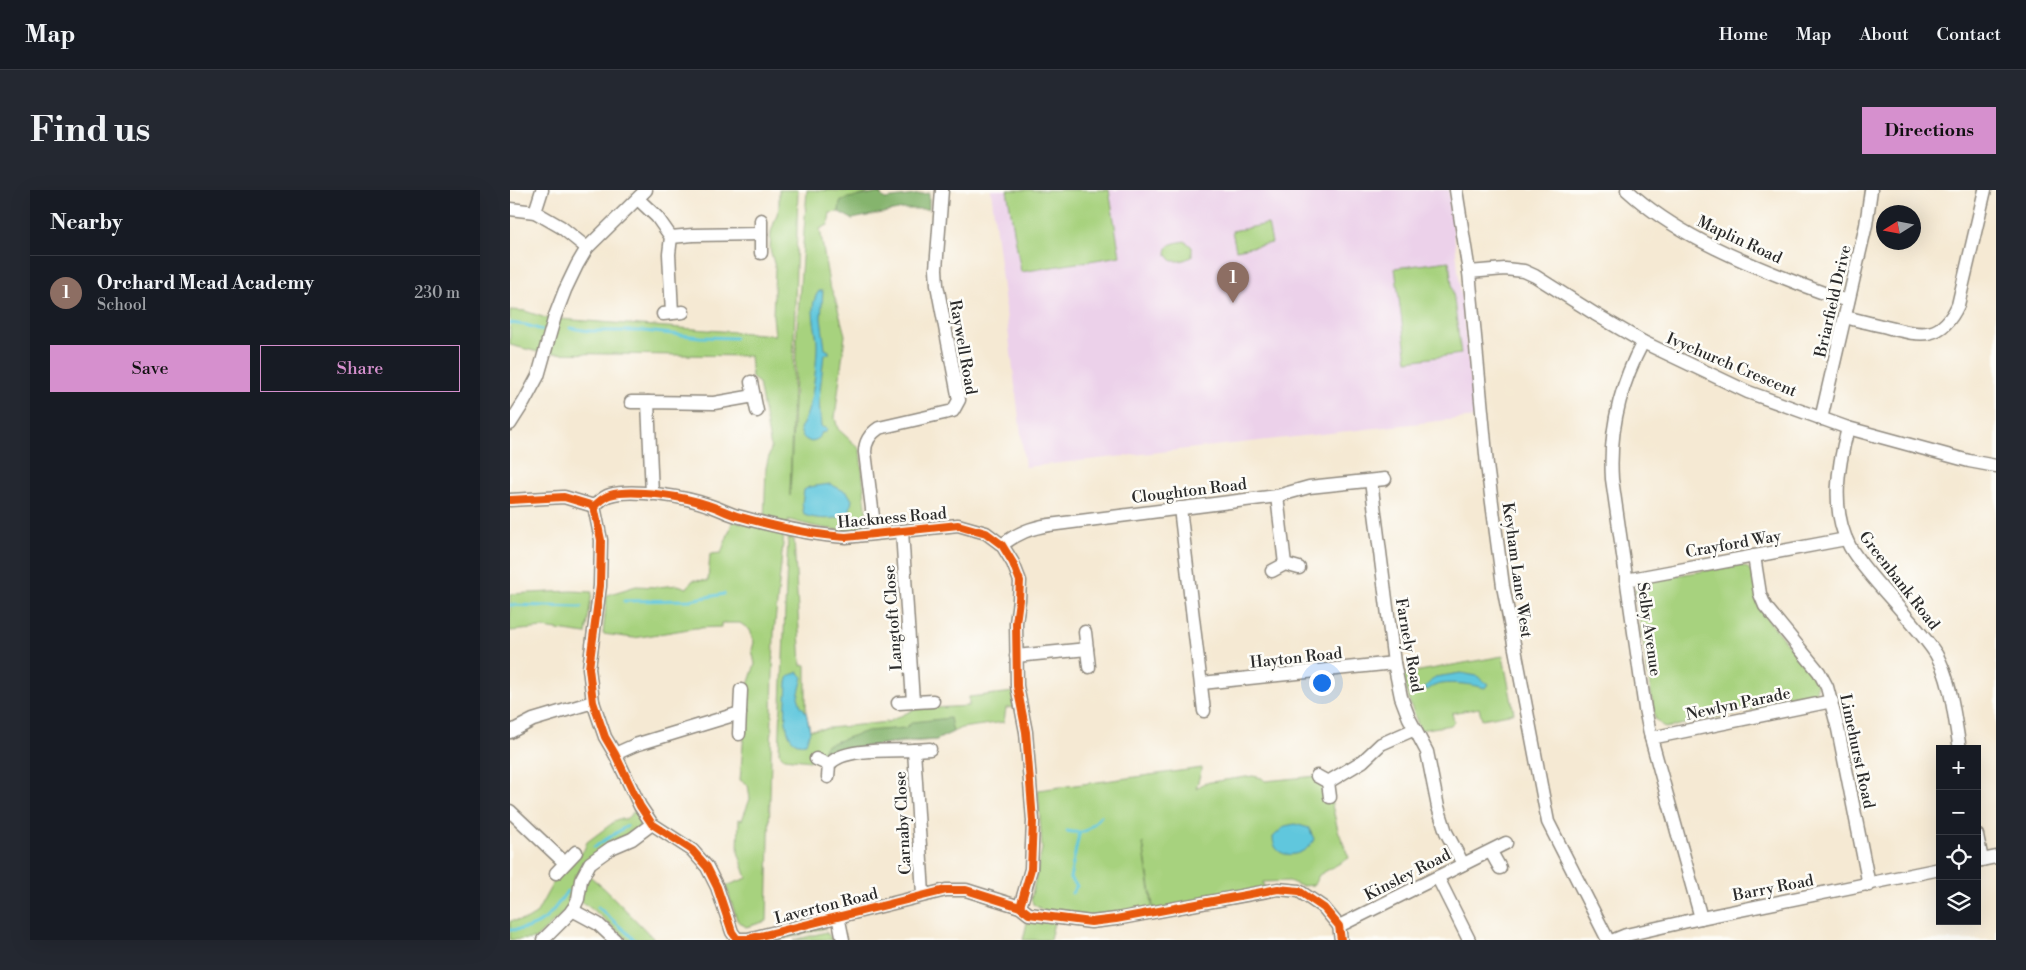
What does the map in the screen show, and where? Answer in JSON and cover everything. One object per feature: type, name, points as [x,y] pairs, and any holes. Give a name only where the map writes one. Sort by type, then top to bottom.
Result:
[{"type":"street","points":[[535,212],[542,190]]},
{"type":"street","name":"Raywell Road","points":[[876,534],[865,444],[872,433],[879,428],[953,411],[959,400],[937,285],[936,269],[942,190]]},
{"type":"street","name":"Keyham Lane West","points":[[1456,190],[1469,272],[1487,465],[1503,586],[1548,822],[1608,940]]},
{"type":"street","name":"Maplin Road","points":[[1628,190],[1667,221],[1721,250],[1762,269],[1848,302]]},
{"type":"street","name":"Briarfield Drive","points":[[1821,419],[1866,225],[1871,190]]},
{"type":"street","points":[[1844,317],[1916,334],[1930,332],[1950,320],[1958,305],[1985,190]]},
{"type":"street","points":[[510,424],[538,376],[564,290],[588,248],[642,195],[671,237],[669,254],[672,313]]},
{"type":"street","points":[[510,209],[535,212],[561,227],[588,248]]},
{"type":"street","points":[[761,220],[761,253]]},
{"type":"street","points":[[671,237],[761,234]]},
{"type":"street","name":"Ivychurch Crescent","points":[[1469,272],[1505,269],[1530,273],[1643,342],[1748,392],[1848,428],[1969,461],[1996,466]]},
{"type":"street","name":"Selby Avenue","points":[[1643,342],[1634,358],[1621,392],[1612,444],[1612,479],[1637,658],[1651,738],[1701,918]]},
{"type":"street","points":[[751,382],[757,411]]},
{"type":"street","points":[[631,402],[714,403],[754,396]]},
{"type":"street","points":[[648,402],[652,494]]},
{"type":"street","name":"Greenbank Road","points":[[1848,428],[1838,476],[1842,524],[1846,539],[1856,555],[1938,658],[1947,680],[1959,745]]},
{"type":"street","name":"Cloughton Road","points":[[1002,545],[1016,534],[1029,528],[1278,496],[1309,487],[1371,482],[1385,479]]},
{"type":"street","name":"Farnely Road","points":[[1371,482],[1394,663],[1401,696],[1427,752],[1438,807],[1446,832],[1463,864]]},
{"type":"street","name":"Hackness Road","points":[[594,506],[602,499],[614,494],[652,494],[706,504],[772,525],[828,536],[846,537],[958,525],[986,533],[1002,545],[1013,563],[1020,581],[1016,623],[1017,686],[1026,732],[1033,821],[1031,869],[1020,907]]},
{"type":"street","points":[[1278,496],[1285,564]]},
{"type":"street","points":[[510,500],[564,497],[594,506]]},
{"type":"street","name":"Laverton Road","points":[[594,506],[598,518],[601,549],[600,586],[589,668],[593,702],[606,738],[640,806],[652,824],[692,850],[701,859],[714,878],[732,932],[737,939],[748,939],[923,894],[946,890],[966,890],[1020,907],[1029,914],[1091,922],[1278,889],[1299,891],[1324,908],[1338,926],[1341,940]]},
{"type":"street","points":[[1180,508],[1204,710]]},
{"type":"street","name":"Langtoft Close","points":[[902,531],[913,702]]},
{"type":"street","name":"Crayford Way","points":[[1626,580],[1846,539]]},
{"type":"street","name":"Limehurst Road","points":[[1754,556],[1760,594],[1765,606],[1819,672],[1832,701],[1869,885]]},
{"type":"street","points":[[1272,571],[1285,564],[1299,568]]},
{"type":"street","points":[[1085,632],[1089,667]]},
{"type":"street","points":[[1016,656],[1087,649]]},
{"type":"street","name":"Hayton Road","points":[[1202,683],[1394,663]]},
{"type":"street","points":[[739,734],[741,690]]},
{"type":"street","points":[[898,704],[933,701]]},
{"type":"street","name":"Newlyn Parade","points":[[1651,738],[1832,701]]},
{"type":"street","points":[[510,732],[533,720],[593,702]]},
{"type":"street","points":[[615,754],[635,745],[740,713]]},
{"type":"street","points":[[1330,797],[1322,779],[1362,761],[1381,744],[1415,729]]},
{"type":"street","name":"Carnaby Close","points":[[816,759],[828,771],[834,759],[849,754],[930,749]]},
{"type":"street","name":"Carnaby Close","points":[[914,750],[923,894]]},
{"type":"street","points":[[510,811],[560,868],[576,852]]},
{"type":"street","points":[[543,940],[572,910],[578,899],[582,880],[590,863],[611,848],[632,839],[652,824]]},
{"type":"street","name":"Kinsley Road","points":[[1338,926],[1506,843]]},
{"type":"street","points":[[1491,852],[1500,868]]},
{"type":"street","points":[[1981,861],[1996,857]]},
{"type":"street","name":"Barry Road","points":[[1614,940],[1626,935],[1701,918],[1936,870]]},
{"type":"street","points":[[1438,878],[1469,940]]},
{"type":"street","points":[[572,910],[598,924],[616,940]]},
{"type":"street","points":[[838,916],[843,940]]},
{"type":"shaded area","points":[[991,190],[1449,190],[1475,417],[1025,467]]},
{"type":"green space","points":[[779,190],[798,190],[790,496],[797,327],[807,190],[871,190],[866,194],[840,202],[839,212],[830,213],[828,225],[820,229],[829,284],[835,298],[845,335],[835,418],[838,429],[860,449],[867,518],[866,525],[849,530],[828,529],[789,520],[785,528],[764,523],[766,468],[771,448],[759,383],[752,378],[750,356],[542,353],[510,345],[510,310],[525,311],[546,318],[775,335],[773,316],[775,267],[770,249],[771,232],[779,208]]},
{"type":"green space","points":[[1007,190],[1109,190],[1120,256],[1021,272]]},
{"type":"green space","points":[[879,193],[885,199],[929,193],[929,209],[903,209],[852,219],[839,212],[840,202],[848,198]]},
{"type":"green space","points":[[1268,224],[1272,243],[1236,250],[1232,231]]},
{"type":"green space","points":[[1185,241],[1192,247],[1192,257],[1181,261],[1172,261],[1166,254],[1166,250],[1172,244]]},
{"type":"green space","points":[[1449,261],[1461,354],[1407,361],[1395,268]]},
{"type":"green space","points":[[733,521],[784,534],[774,633],[767,921],[746,927],[737,920],[726,886],[747,878],[738,852],[739,819],[742,820],[750,799],[748,785],[740,780],[748,685],[755,664],[752,650],[754,642],[750,630],[740,623],[721,623],[721,627],[695,628],[634,638],[603,634],[607,595],[636,586],[678,585],[687,588],[693,580],[708,581],[710,554],[721,553]]},
{"type":"green space","points":[[788,538],[794,539],[801,666],[806,665],[806,712],[810,730],[888,722],[915,709],[969,706],[969,697],[1014,692],[1017,707],[1006,708],[1004,722],[961,728],[936,740],[851,749],[827,758],[814,754],[810,761],[784,758],[779,753]]},
{"type":"green space","points":[[1740,565],[1752,571],[1762,611],[1816,680],[1816,692],[1806,699],[1665,728],[1655,719],[1635,590],[1642,581]]},
{"type":"green space","points":[[571,591],[592,592],[586,634],[543,628],[510,631],[510,594]]},
{"type":"green space","points":[[1503,656],[1514,713],[1482,719],[1479,708],[1452,713],[1454,722],[1451,725],[1420,730],[1408,698],[1403,674]]},
{"type":"green space","points":[[950,718],[953,732],[936,740],[903,741],[822,753],[826,745],[867,731],[905,728],[913,722]]},
{"type":"green space","points":[[1202,768],[1196,789],[1204,783],[1253,776],[1262,778],[1265,781],[1317,776],[1330,797],[1338,830],[1349,858],[1319,875],[1314,885],[1301,886],[1289,881],[1263,882],[1265,891],[1154,912],[1143,843],[1153,912],[1134,915],[1054,917],[1033,904],[1031,899],[1042,849],[1038,790]]},
{"type":"green space","points":[[640,806],[652,824],[585,872],[606,890],[655,940],[628,940],[578,899],[581,880],[575,874],[572,898],[567,910],[535,939],[510,940],[510,921],[526,920],[536,914],[554,881],[584,850],[587,842],[618,819],[626,819]]},
{"type":"green space","points":[[1029,914],[1055,918],[1050,940],[1023,940]]},
{"type":"green space","points":[[822,927],[826,928],[779,940],[768,940]]},
{"type":"green space","points":[[826,932],[833,940],[794,940]]},
{"type":"water","points":[[819,291],[823,291],[821,318],[825,349],[829,351],[829,354],[824,354],[819,400],[821,427],[826,428],[827,431],[825,433],[822,432],[819,438],[812,442],[803,437],[800,428],[808,412],[815,376],[817,338],[813,310],[815,297]]},
{"type":"water","points":[[830,484],[848,493],[852,500],[849,514],[827,519],[804,515],[802,503],[804,490],[809,487]]},
{"type":"water","points":[[798,672],[803,677],[798,697],[801,706],[806,712],[810,731],[806,743],[797,743],[791,738],[786,721],[787,682],[789,676]]},
{"type":"water","points":[[1461,673],[1477,676],[1488,684],[1485,688],[1447,683],[1439,684],[1428,690],[1424,688],[1435,677]]},
{"type":"water","points":[[1295,824],[1309,828],[1314,839],[1310,845],[1298,853],[1284,854],[1278,851],[1274,845],[1273,837],[1285,826]]},
{"type":"waterway","points":[[510,323],[542,330]]},
{"type":"waterway","points":[[570,328],[590,331],[644,331],[700,337],[735,338]]},
{"type":"waterway","points":[[624,601],[690,600],[724,594]]},
{"type":"waterway","points":[[510,605],[581,607]]},
{"type":"waterway","points":[[1067,831],[1083,832],[1101,816]]},
{"type":"waterway","points":[[594,847],[627,826]]},
{"type":"waterway","points":[[1072,893],[1077,886],[1070,878],[1079,834]]},
{"type":"waterway","points":[[510,930],[530,927],[544,920],[567,891]]},
{"type":"waterway","points":[[598,907],[635,940]]},
{"type":"cycle path","points":[[510,500],[564,497],[594,506],[603,498],[620,493],[659,494],[686,499],[733,515],[792,530],[846,537],[958,525],[986,533],[1002,545],[1013,563],[1020,581],[1016,623],[1017,686],[1026,732],[1033,821],[1031,869],[1020,907]]},
{"type":"cycle path","points":[[594,506],[601,540],[600,586],[589,668],[593,702],[605,737],[640,806],[652,824],[692,850],[707,867],[717,887],[732,932],[737,939],[748,939],[946,890],[966,890],[1020,907],[1029,914],[1091,922],[1278,889],[1299,891],[1324,908],[1339,926],[1341,940]]},
{"type":"place","name":"Orchard Mead Academy","points":[[1233,303]]}]
